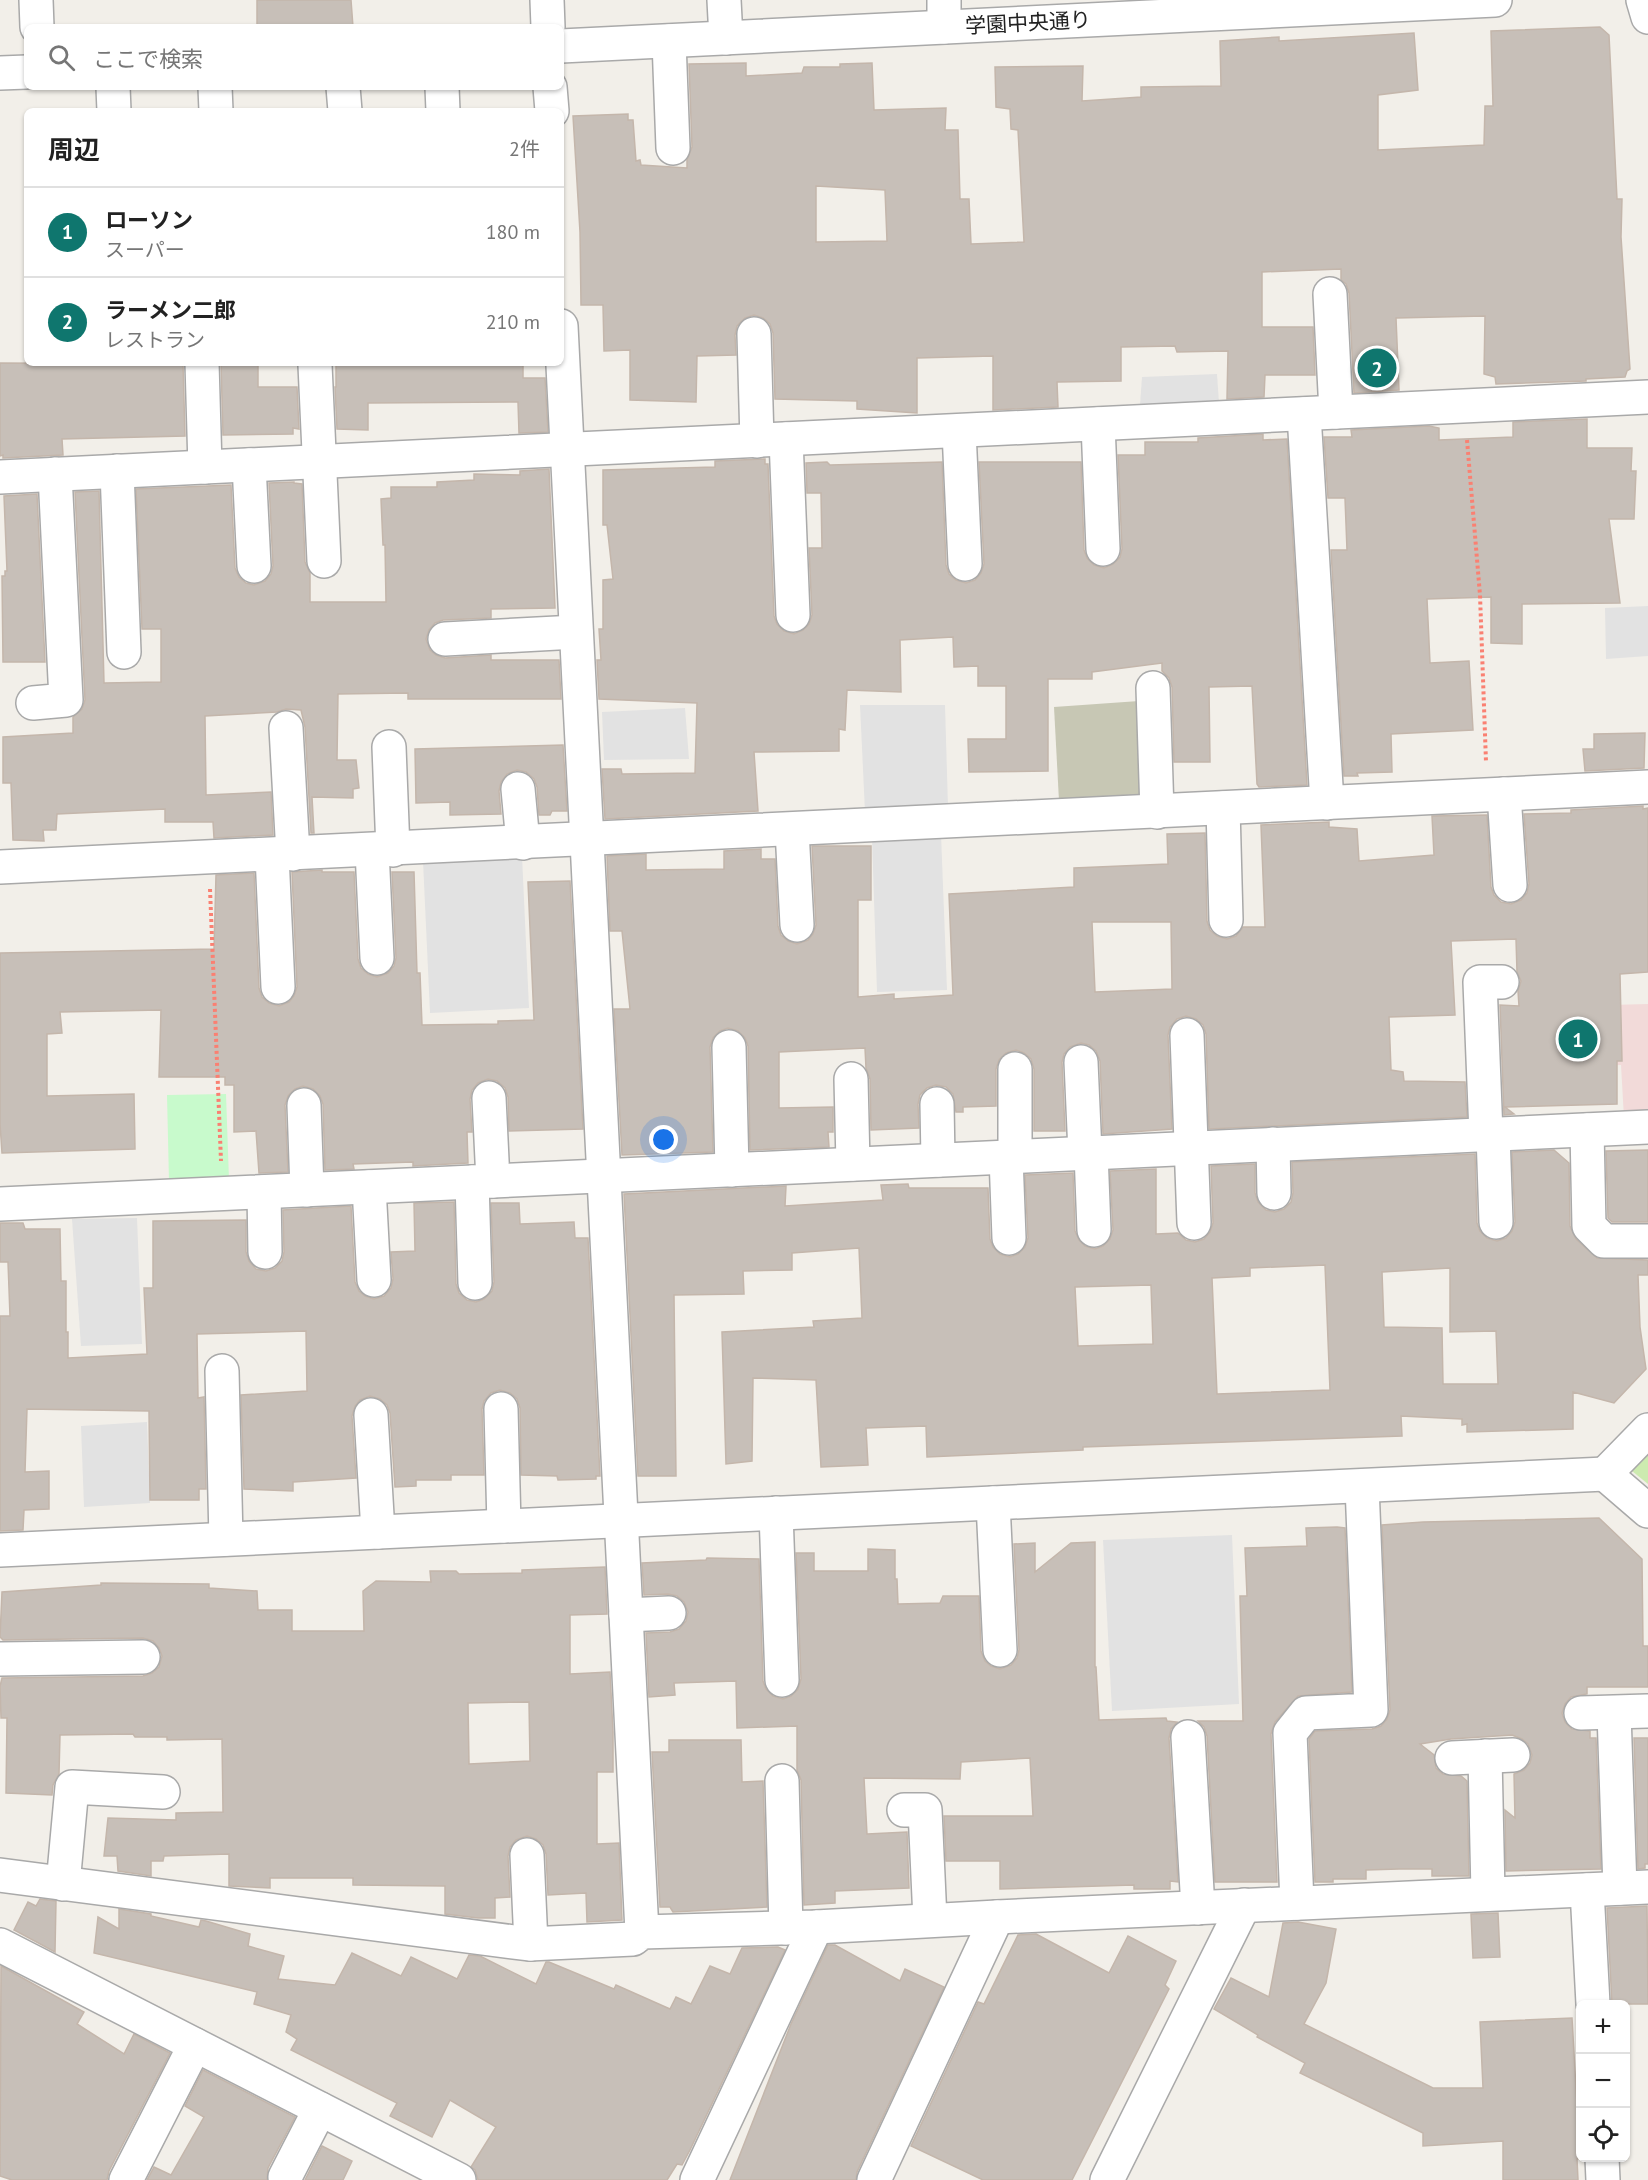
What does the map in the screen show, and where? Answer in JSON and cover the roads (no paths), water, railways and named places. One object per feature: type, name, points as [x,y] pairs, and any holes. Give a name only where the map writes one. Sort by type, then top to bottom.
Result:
[{"type":"street","points":[[36,0],[37,24]]},
{"type":"street","points":[[547,0],[548,24]]},
{"type":"street","points":[[724,0],[726,38]]},
{"type":"street","name":"学園中央通り","points":[[564,46],[726,38],[944,14],[1494,0]]},
{"type":"street","points":[[1642,0],[1648,17]]},
{"type":"street","points":[[669,41],[673,148]]},
{"type":"street","points":[[0,73],[24,72]]},
{"type":"street","points":[[113,90],[114,108]]},
{"type":"street","points":[[215,90],[216,108]]},
{"type":"street","points":[[343,90],[345,108]]},
{"type":"street","points":[[442,90],[443,108]]},
{"type":"street","points":[[550,90],[552,108]]},
{"type":"street","points":[[1330,294],[1336,412]]},
{"type":"street","points":[[754,334],[772,440],[793,615]]},
{"type":"street","points":[[202,366],[206,467]]},
{"type":"street","points":[[315,366],[324,561]]},
{"type":"street","points":[[562,366],[642,1932]]},
{"type":"street","points":[[0,477],[1648,397]]},
{"type":"street","points":[[1304,414],[1327,803]]},
{"type":"street","points":[[1098,424],[1103,549]]},
{"type":"street","points":[[959,431],[965,564]]},
{"type":"street","points":[[249,465],[254,566]]},
{"type":"street","points":[[117,471],[124,652]]},
{"type":"street","points":[[33,703],[66,700],[55,474]]},
{"type":"street","points":[[445,639],[576,632]]},
{"type":"street","points":[[1153,688],[1157,812]]},
{"type":"street","points":[[278,987],[286,728]]},
{"type":"street","points":[[377,958],[389,747]]},
{"type":"street","points":[[0,867],[209,859],[1648,787]]},
{"type":"street","points":[[519,789],[523,843]]},
{"type":"street","points":[[1496,794],[1510,885]]},
{"type":"street","points":[[1223,808],[1226,920]]},
{"type":"street","points":[[792,830],[796,925]]},
{"type":"street","points":[[1496,1222],[1480,982],[1502,982]]},
{"type":"street","points":[[1187,1035],[1194,1223]]},
{"type":"street","points":[[729,1047],[732,1170]]},
{"type":"street","points":[[1081,1062],[1094,1230]]},
{"type":"street","points":[[1009,1239],[1016,1069]]},
{"type":"street","points":[[852,1079],[853,1164]]},
{"type":"street","points":[[475,1283],[489,1098]]},
{"type":"street","points":[[937,1104],[938,1161]]},
{"type":"street","points":[[304,1105],[307,1190]]},
{"type":"street","points":[[0,1204],[1648,1127]]},
{"type":"street","points":[[1587,1130],[1589,1226],[1604,1241],[1648,1241]]},
{"type":"street","points":[[1273,1144],[1274,1193]]},
{"type":"street","points":[[369,1187],[374,1280]]},
{"type":"street","points":[[264,1192],[266,1252]]},
{"type":"street","points":[[222,1371],[226,1539]]},
{"type":"street","points":[[501,1409],[504,1526]]},
{"type":"street","points":[[371,1414],[378,1532]]},
{"type":"street","points":[[0,1550],[1605,1474],[1648,1430]]},
{"type":"street","points":[[1605,1474],[1648,1511]]},
{"type":"street","points":[[1297,1903],[1290,1733],[1306,1713],[1371,1710],[1362,1486]]},
{"type":"street","points":[[993,1503],[1000,1650]]},
{"type":"street","points":[[776,1513],[782,1680]]},
{"type":"street","points":[[626,1615],[669,1613]]},
{"type":"street","points":[[0,1659],[143,1657]]},
{"type":"street","points":[[1581,1713],[1647,1712]]},
{"type":"street","points":[[0,1875],[531,1944],[633,1939],[642,1932],[801,1928],[1634,1887],[1614,1713]]},
{"type":"street","points":[[1188,1737],[1198,1908]]},
{"type":"street","points":[[1452,1758],[1499,1756],[1488,1894]]},
{"type":"street","points":[[697,2180],[801,1928],[782,1781]]},
{"type":"street","points":[[63,1884],[72,1787],[163,1792]]},
{"type":"street","points":[[904,1810],[925,1810],[930,1920]]},
{"type":"street","points":[[527,1855],[531,1944]]},
{"type":"street","points":[[1587,1890],[1593,2000]]},
{"type":"street","points":[[1107,2180],[1244,1905]]},
{"type":"street","points":[[874,2180],[997,1917]]},
{"type":"street","points":[[0,1945],[459,2180]]},
{"type":"street","points":[[126,2180],[195,2045]]},
{"type":"street","points":[[285,2177],[320,2109]]},
{"type":"street","points":[[1602,2162],[1603,2180]]},
{"type":"place","name":"ラーメン二郎","points":[[1377,368]]},
{"type":"place","name":"ローソン","points":[[1578,1039]]}]
